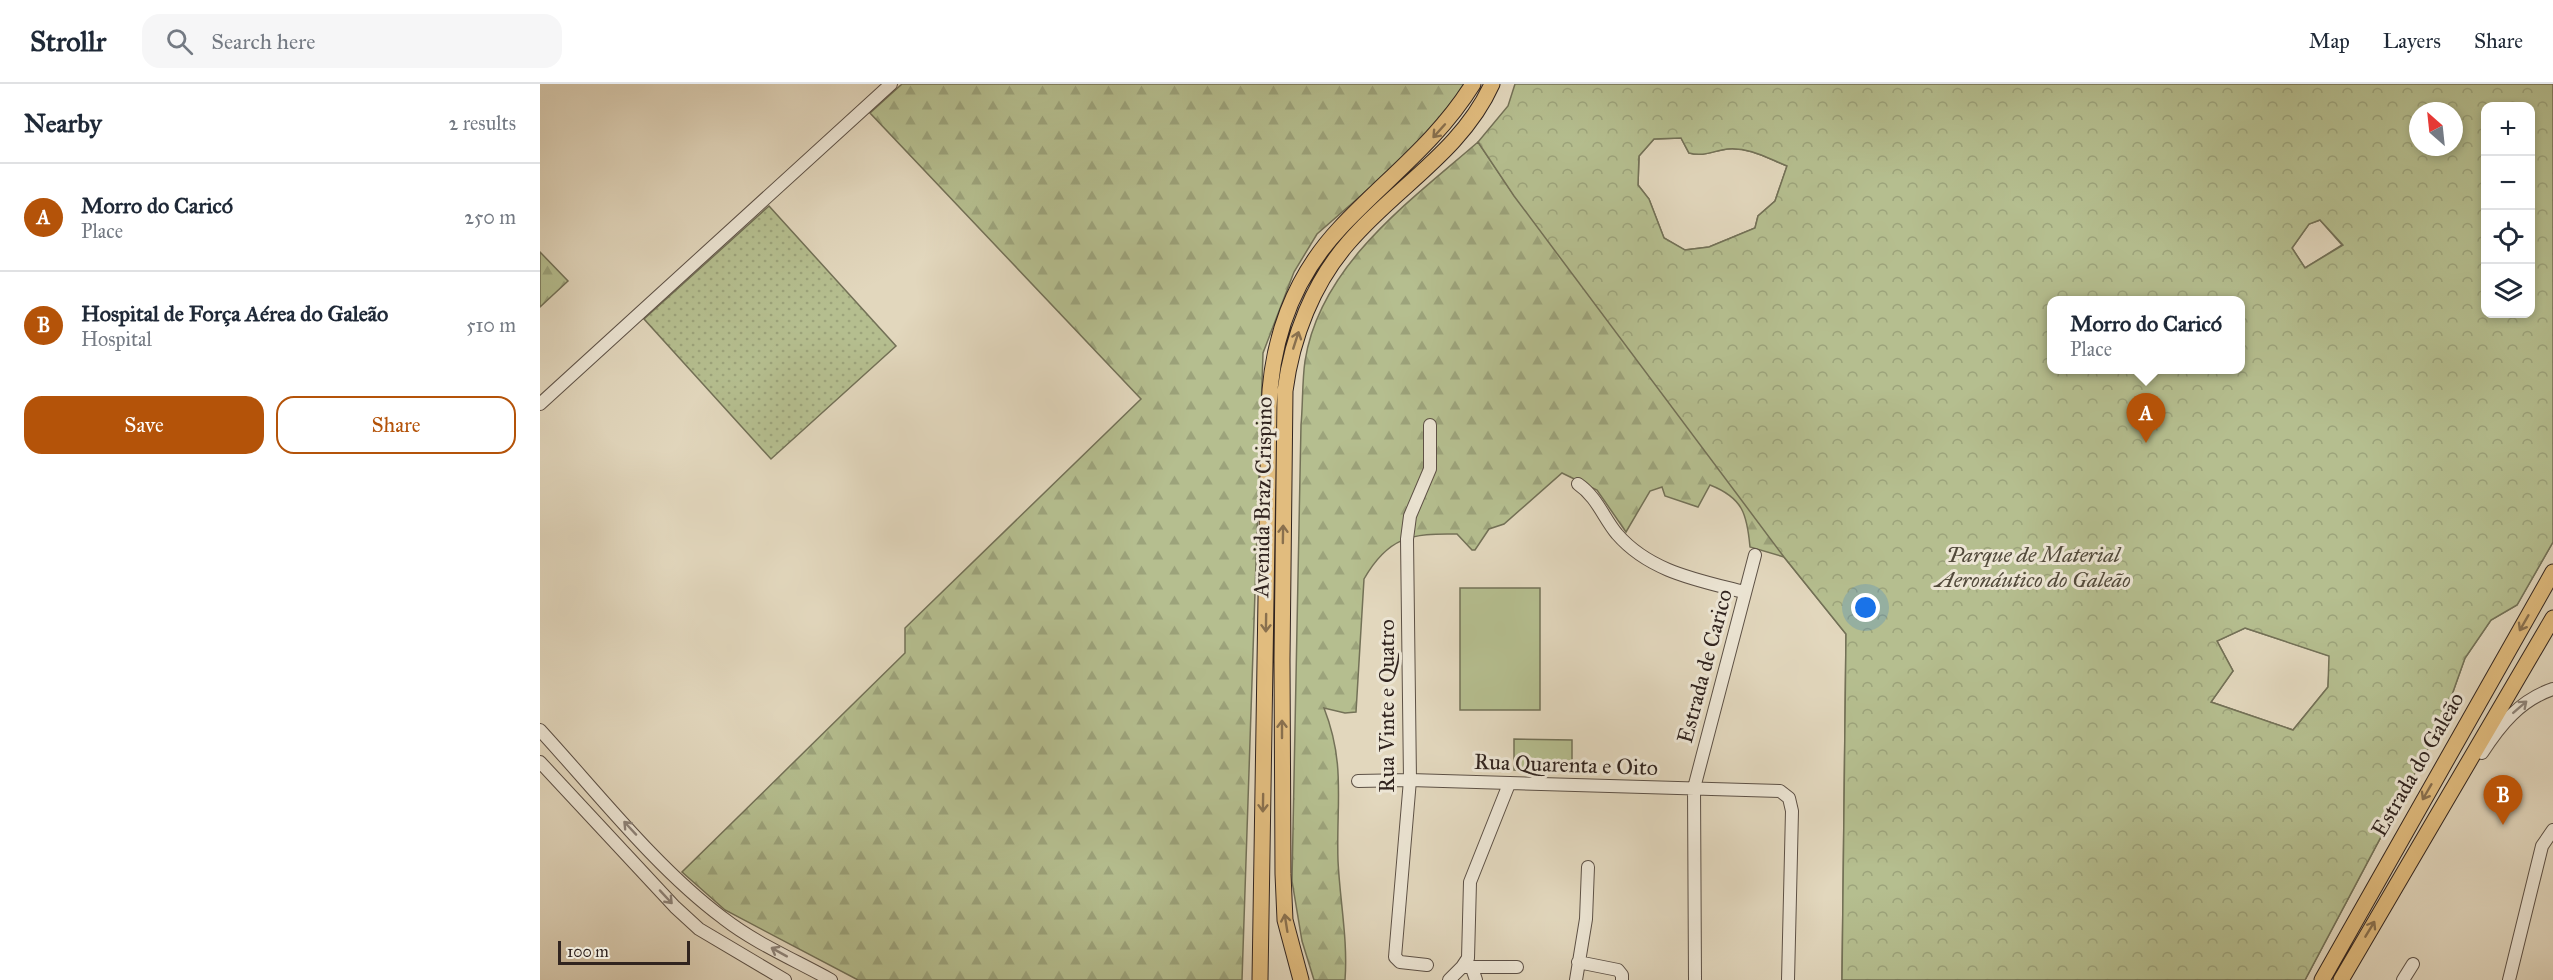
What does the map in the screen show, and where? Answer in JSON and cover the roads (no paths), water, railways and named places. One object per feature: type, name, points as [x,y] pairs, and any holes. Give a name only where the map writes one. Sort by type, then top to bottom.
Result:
[{"type":"main road","name":"Avenida Braz Crispino","points":[[1260,980],[1269,408],[1274,353],[1282,322],[1294,296],[1323,250],[1357,210],[1439,132],[1473,84]]},
{"type":"main road","name":"Avenida Braz Crispino","points":[[1300,980],[1285,920],[1283,874],[1282,660],[1285,391],[1288,368],[1294,344],[1312,299],[1333,262],[1366,224],[1446,151],[1479,107],[1492,84]]},
{"type":"main road","name":"Estrada do Galeão","points":[[2322,980],[2553,572]]},
{"type":"main road","name":"Estrada do Galeão","points":[[2342,980],[2553,618]]},
{"type":"street","points":[[540,404],[891,84]]},
{"type":"street","name":"Rua Vinte e Quatro","points":[[1427,965],[1400,962],[1395,957],[1410,780],[1407,539],[1410,516],[1430,469],[1430,425]]},
{"type":"street","points":[[1578,484],[1590,492],[1617,534],[1644,559],[1678,575],[1744,592]]},
{"type":"street","name":"Estrada de Carico","points":[[1695,980],[1694,789],[1755,555]]},
{"type":"street","points":[[2436,821],[2489,742],[2518,707],[2534,696],[2553,689]]},
{"type":"street","points":[[540,730],[677,879],[704,903],[735,926],[826,978]]},
{"type":"street","points":[[540,762],[691,921],[727,946],[784,980]]},
{"type":"street","name":"Rua Quarenta e Oito","points":[[1358,781],[1410,780],[1694,789],[1773,788],[1789,798],[1792,811],[1788,980]]},
{"type":"street","points":[[1476,980],[1467,967],[1470,882],[1509,783]]},
{"type":"street","points":[[2509,980],[2542,846],[2553,830]]},
{"type":"street","points":[[1576,980],[1586,919],[1588,867]]},
{"type":"street","points":[[1578,962],[1618,970],[1622,975],[1622,980]]},
{"type":"street","points":[[2403,980],[2412,964]]},
{"type":"street","points":[[1449,980],[1467,967],[1517,968]]},
{"type":"place","name":"Morro do Caricó","points":[[2146,443]]},
{"type":"place","name":"Hospital de Força Aérea do Galeão","points":[[2503,825]]},
{"type":"park label","name":"Parque de Material Aeronáutico do Galeão","points":[[2033,566]]}]
